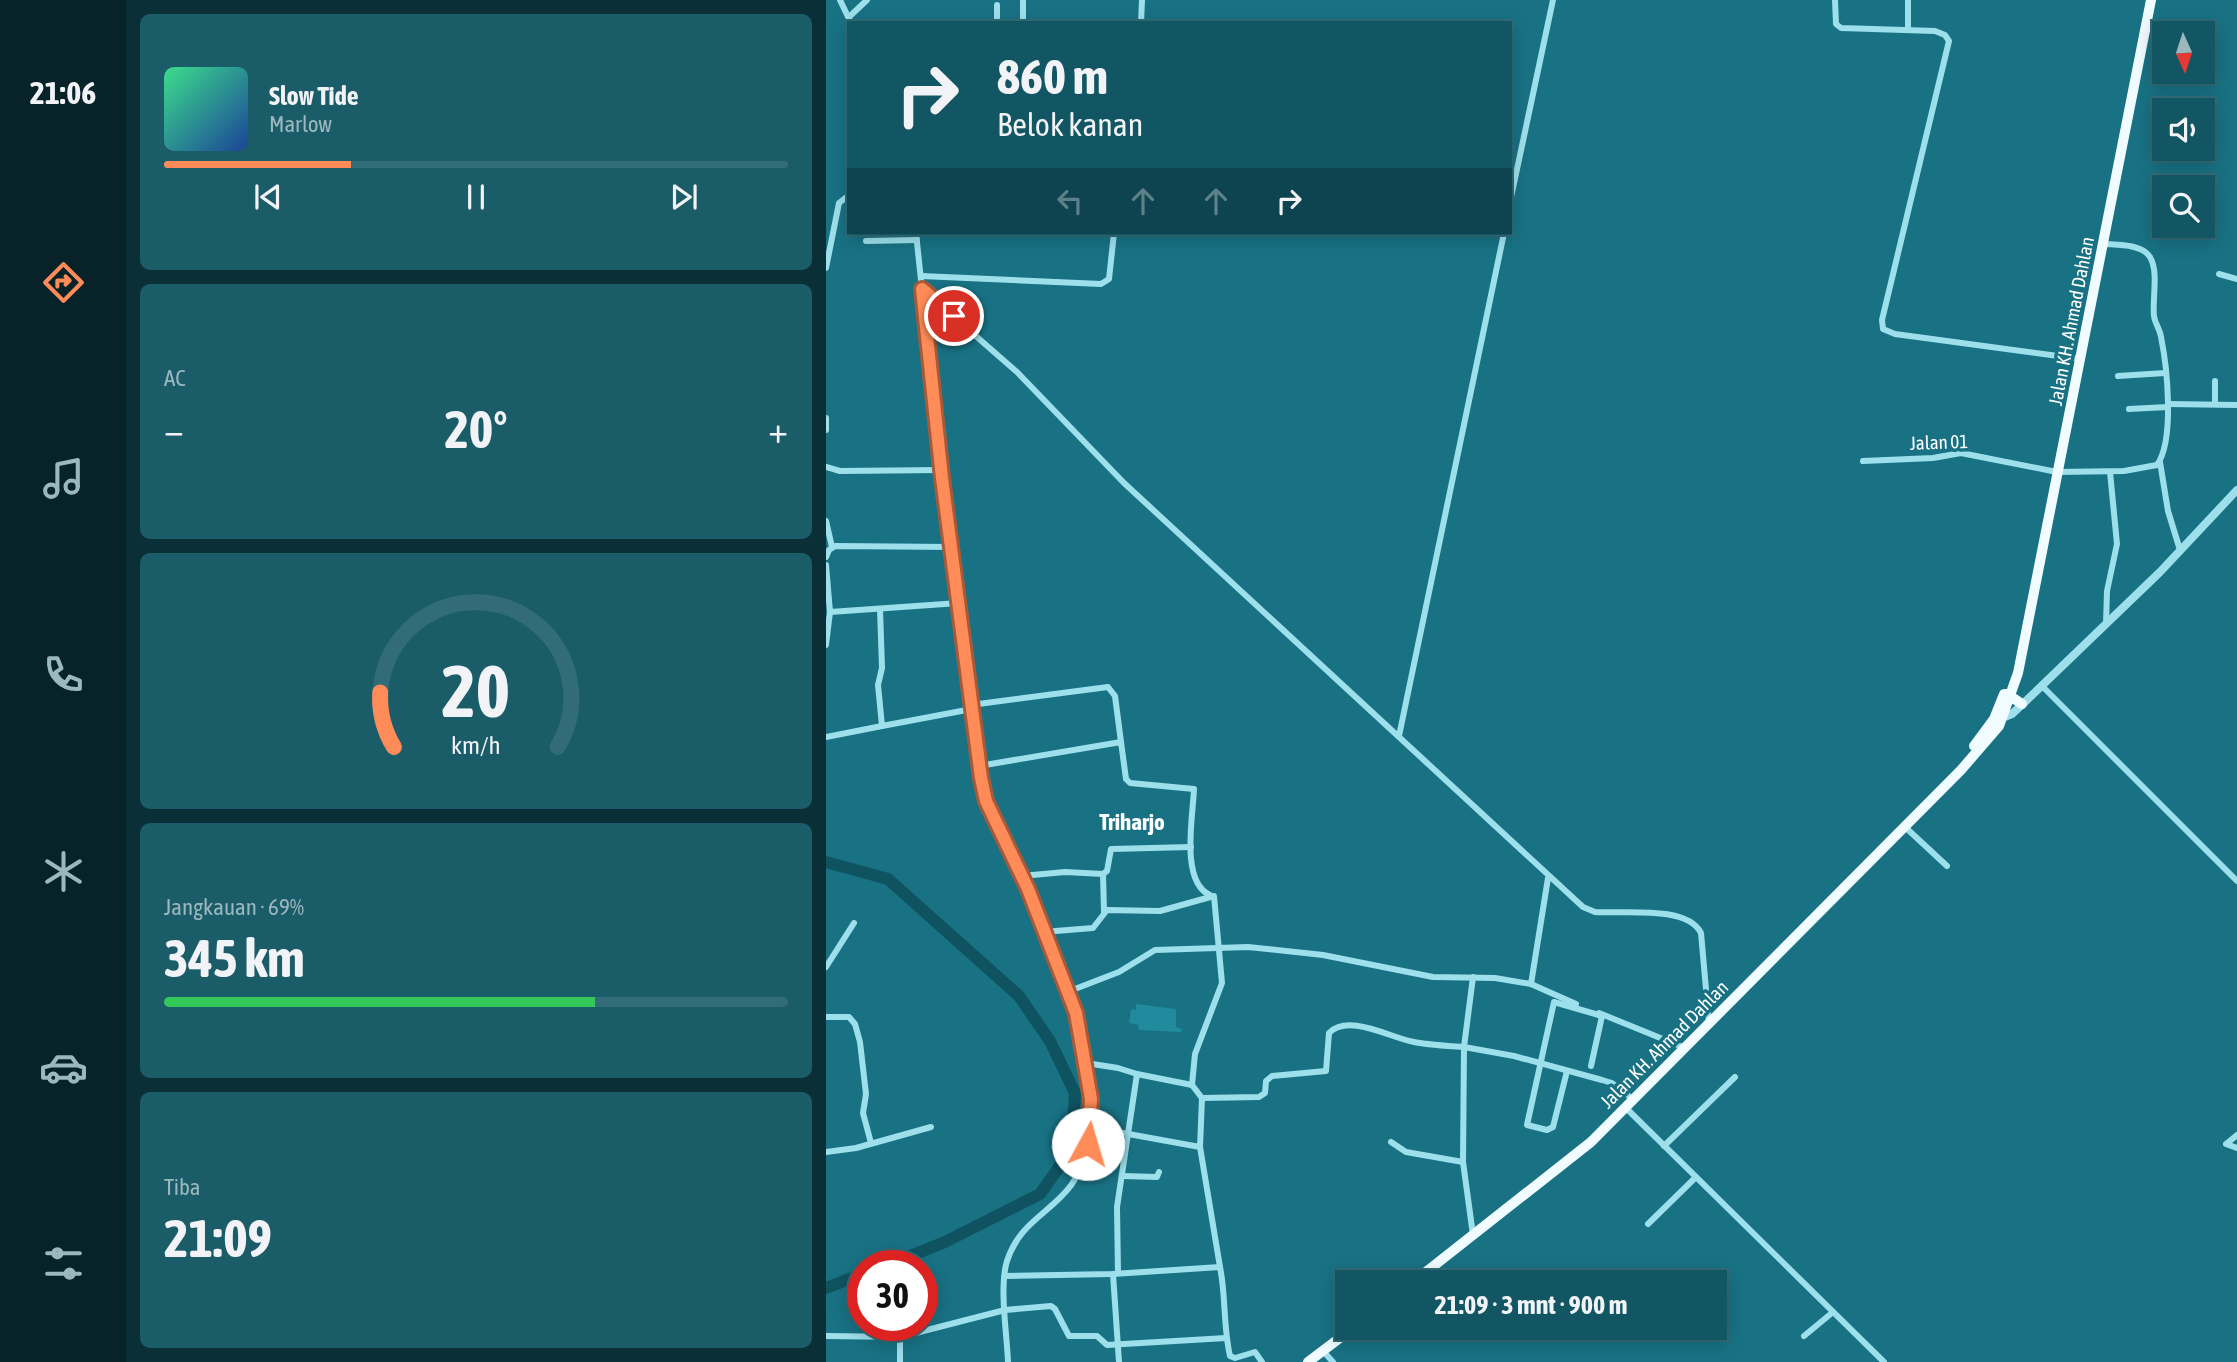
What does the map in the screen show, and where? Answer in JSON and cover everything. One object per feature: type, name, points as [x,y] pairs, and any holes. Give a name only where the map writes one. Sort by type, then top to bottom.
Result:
[{"type":"highway","name":"Jalan KH. Ahmad Dahlan","points":[[1429,1270],[1591,1142],[1907,828],[1999,719],[2022,649],[2151,0]]},
{"type":"highway","points":[[2008,695],[2022,704]]},
{"type":"highway","points":[[1308,1362],[1337,1340]]},
{"type":"street","points":[[841,0],[850,20],[867,0]]},
{"type":"street","points":[[1023,0],[1023,21]]},
{"type":"street","points":[[1141,21],[1142,0]]},
{"type":"street","points":[[1512,193],[1553,0]]},
{"type":"street","points":[[1835,0],[1836,24],[1840,28],[1908,30],[1941,33],[1948,37],[1949,46],[1882,320],[1883,329],[1895,334],[2081,359]]},
{"type":"street","points":[[1908,0],[1908,30]]},
{"type":"street","points":[[996,21],[998,5]]},
{"type":"street","points":[[826,268],[827,251],[839,203],[847,197]]},
{"type":"street","points":[[921,276],[1101,284],[1109,279],[1114,235]]},
{"type":"street","points":[[1399,736],[1504,235]]},
{"type":"street","points":[[866,241],[916,236],[941,470],[979,766],[986,801],[1022,876],[1082,1034],[1091,1099],[1090,1127],[1084,1161],[1073,1186],[1026,1229],[1008,1258],[1005,1276],[1008,1362]]},
{"type":"street","points":[[2104,244],[2134,247],[2144,251],[2151,259],[2154,320],[2161,337],[2168,406],[2168,440],[2160,462],[2168,511],[2180,550]]},
{"type":"street","points":[[2219,274],[2237,279]]},
{"type":"street","points":[[922,289],[1017,372],[1124,483],[1399,736],[1548,878],[1588,910],[1680,915],[1696,925],[1701,933],[1709,1024]]},
{"type":"street","points":[[2118,376],[2165,373]]},
{"type":"street","points":[[2215,404],[2216,381]]},
{"type":"street","points":[[2129,409],[2237,405]]},
{"type":"street","points":[[826,418],[826,430]]},
{"type":"street","name":"Jalan 01","points":[[1863,461],[1933,458],[1961,453],[2057,472],[2149,469],[2160,462]]},
{"type":"street","points":[[826,470],[941,470]]},
{"type":"street","points":[[2106,624],[2107,591],[2117,544],[2110,472]]},
{"type":"street","points":[[1999,719],[2022,704],[2042,686],[2233,499],[2237,490]]},
{"type":"street","points":[[826,521],[832,547],[826,557]]},
{"type":"street","points":[[832,547],[951,547]]},
{"type":"street","points":[[826,565],[830,611],[826,645]]},
{"type":"street","points":[[830,611],[959,603]]},
{"type":"street","points":[[880,609],[882,668],[878,685],[882,726]]},
{"type":"street","points":[[2042,686],[2237,881]]},
{"type":"street","points":[[826,737],[971,707],[1108,687],[1115,696],[1126,779],[1130,783],[1194,789],[1191,847],[1194,876],[1202,891],[1211,895],[1216,902],[1222,984],[1195,1054],[1192,1085]]},
{"type":"street","points":[[979,766],[1121,742]]},
{"type":"street","points":[[1907,828],[1947,866]]},
{"type":"street","points":[[1022,876],[1065,872],[1103,874],[1107,871],[1111,849],[1191,847]]},
{"type":"street","points":[[1043,932],[1094,928],[1104,912],[1103,874]]},
{"type":"street","points":[[1531,984],[1548,878]]},
{"type":"street","points":[[1104,912],[1112,909],[1160,911],[1211,895]]},
{"type":"street","points":[[826,967],[854,923]]},
{"type":"street","points":[[1067,992],[1119,972],[1155,950],[1279,948],[1433,977],[1473,977],[1531,984],[1685,1048]]},
{"type":"street","points":[[1473,977],[1464,1047],[1463,1162],[1473,1237]]},
{"type":"street","points":[[1567,1070],[1553,1127],[1547,1130],[1530,1126],[1526,1119],[1554,1002],[1602,1016],[1591,1066]]},
{"type":"street","points":[[826,1017],[849,1017],[857,1029],[866,1094],[863,1113],[871,1143]]},
{"type":"street","points":[[1202,1098],[1259,1097],[1265,1093],[1266,1081],[1272,1076],[1326,1071],[1329,1033],[1336,1028],[1362,1027],[1413,1042],[1464,1047],[1539,1063],[1612,1083],[1664,1146],[1884,1362]]},
{"type":"street","points":[[1086,1063],[1192,1085],[1202,1098],[1200,1147],[1225,1292],[1226,1338],[1232,1357],[1255,1352],[1262,1362]]},
{"type":"street","points":[[1119,1362],[1117,1207],[1137,1074]]},
{"type":"street","points":[[1664,1146],[1734,1077]]},
{"type":"street","points":[[826,1152],[930,1127]]},
{"type":"street","points":[[1090,1127],[1200,1147]]},
{"type":"street","points":[[2237,1135],[2226,1144],[2237,1148]]},
{"type":"street","points":[[1391,1142],[1406,1152],[1463,1162]]},
{"type":"street","points":[[1123,1176],[1154,1179],[1159,1172]]},
{"type":"street","points":[[1648,1224],[1696,1177]]},
{"type":"street","points":[[1005,1276],[1116,1274],[1220,1267]]},
{"type":"street","points":[[938,1327],[1005,1310],[1051,1306],[1069,1336],[1097,1336],[1105,1345],[1226,1338]]},
{"type":"street","points":[[1804,1336],[1833,1312]]},
{"type":"street","points":[[826,1336],[847,1336]]},
{"type":"street","points":[[900,1341],[900,1362]]},
{"type":"street","points":[[1322,1351],[1333,1362]]},
{"type":"shaded area","points":[[1136,1004],[1176,1009],[1176,1027],[1182,1029],[1181,1032],[1139,1030],[1138,1025],[1129,1023],[1131,1009],[1136,1010]]},
{"type":"waterway","points":[[826,862],[888,879],[1019,996],[1050,1041],[1075,1093],[1072,1149],[1040,1194],[925,1250]]},
{"type":"waterway","points":[[826,1288],[847,1280]]},
{"type":"district","name":"Triharjo","points":[[1132,822]]},
{"type":"route","points":[[954,316],[922,289],[942,478],[977,758],[986,801],[1028,889],[1076,1013],[1082,1034],[1091,1099],[1088,1144]]}]
